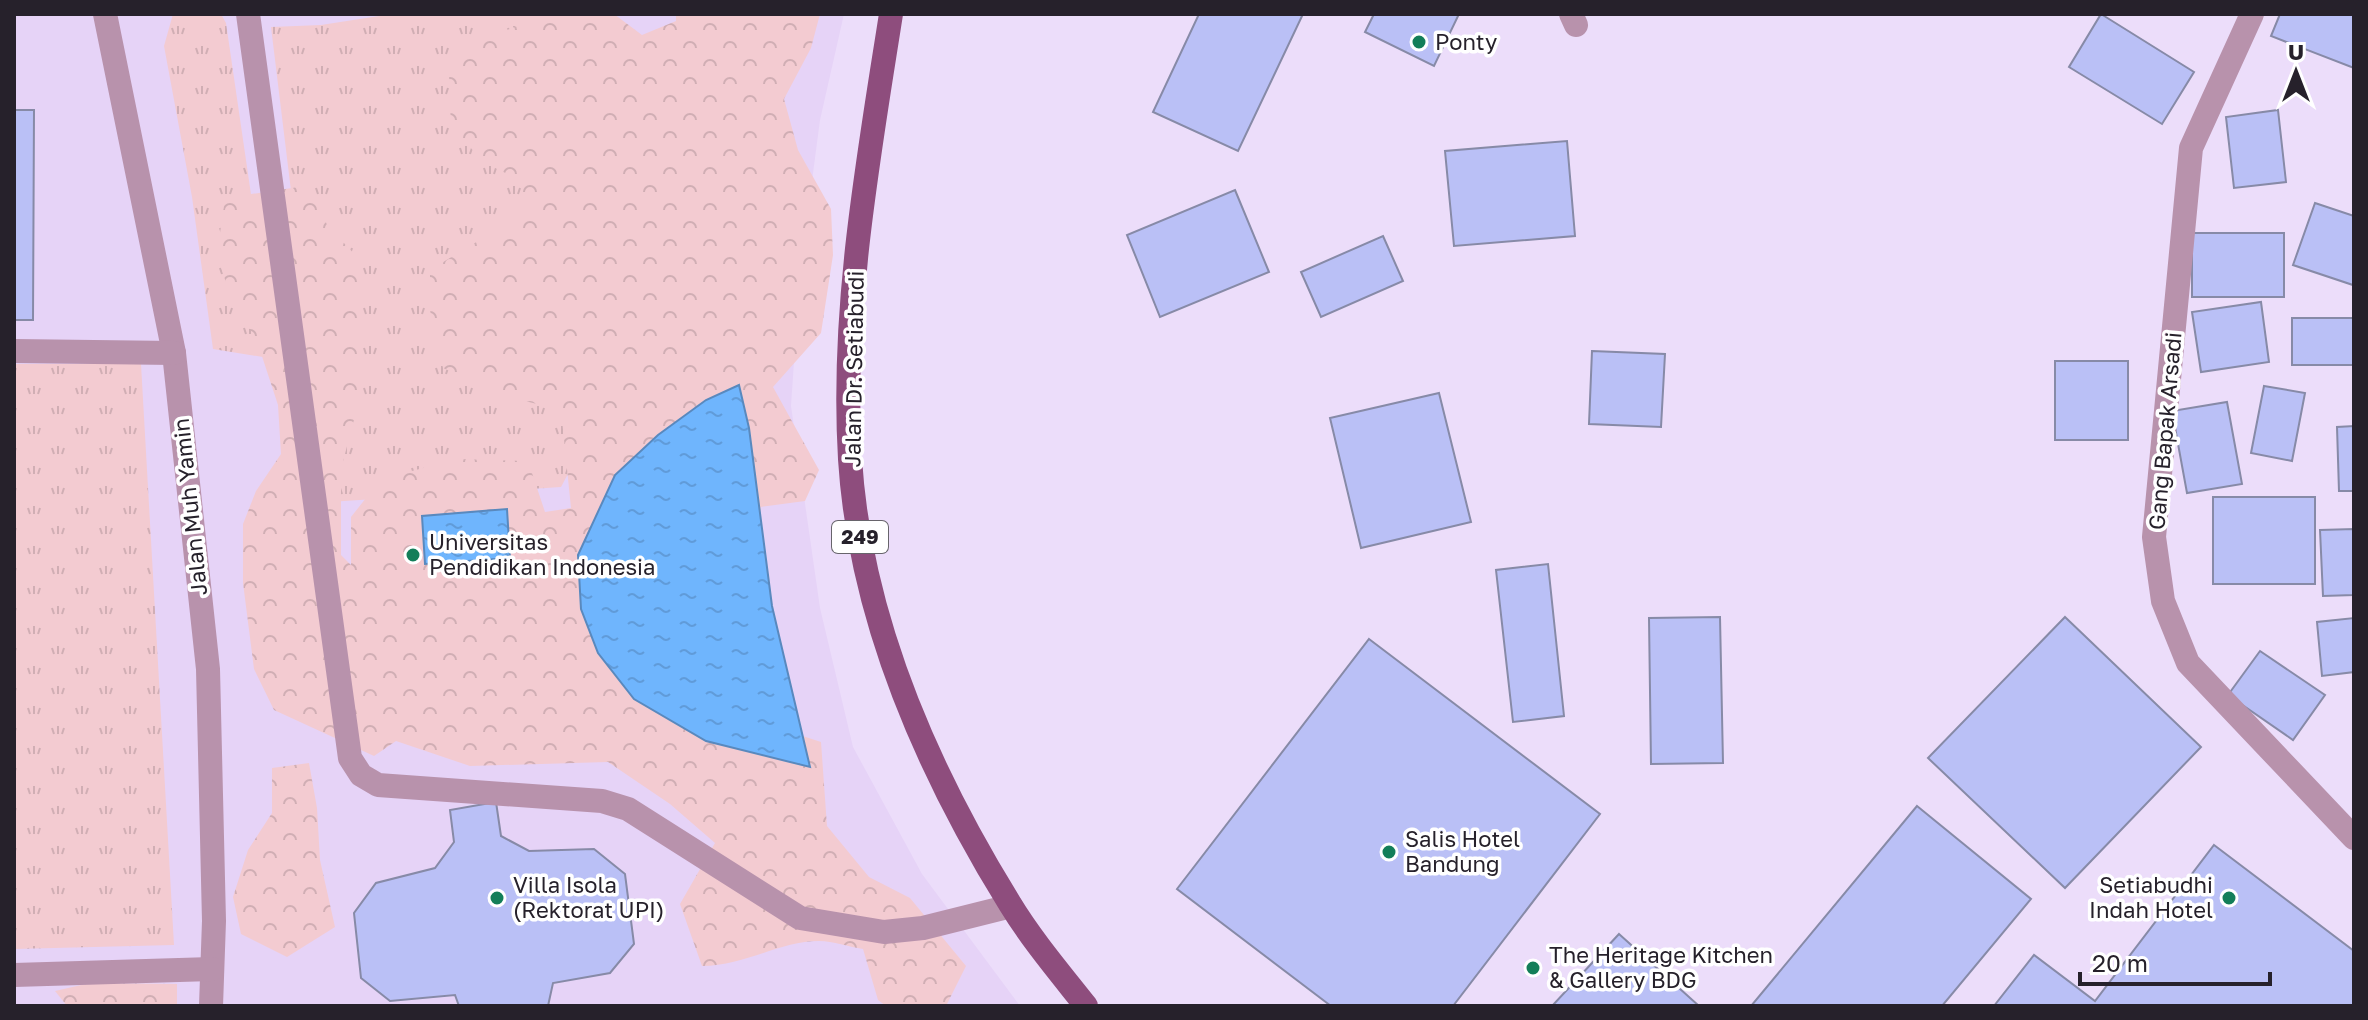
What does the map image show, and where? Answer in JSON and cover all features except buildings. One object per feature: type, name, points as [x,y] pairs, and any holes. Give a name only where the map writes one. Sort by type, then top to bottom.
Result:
[{"type":"main road","name":"Jalan Dr. Setiabudi","points":[[891,14],[857,234],[850,459],[860,533],[881,636],[926,746],[1011,906],[1086,1006]]},
{"type":"street","name":"Jalan Muh Yamin","points":[[105,14],[174,353],[208,669],[211,1006]]},
{"type":"street","points":[[248,14],[350,758],[361,775],[378,785],[602,801],[628,809],[800,918],[884,932],[923,928],[1011,906]]},
{"type":"street","name":"Gang Bapak Arsadi","points":[[2252,14],[2191,148],[2156,550],[2163,601],[2188,663],[2354,838]]},
{"type":"street","points":[[14,351],[174,353]]},
{"type":"street","points":[[14,975],[212,969]]},
{"type":"shaded area","name":"Universitas Pendidikan Indonesia","points":[[14,14],[844,14],[820,120],[800,272],[791,406],[820,608],[853,747],[922,874],[1020,1006],[14,1006]]},
{"type":"green space","points":[[173,14],[221,14],[226,23],[275,359],[213,349],[192,197],[164,46]]},
{"type":"green space","points":[[392,14],[594,14],[605,35],[618,380],[561,487],[329,502],[271,27],[321,25]]},
{"type":"green space","points":[[614,14],[642,35],[676,21],[676,14],[820,14],[811,48],[784,99],[798,150],[831,209],[833,255],[821,333],[773,387],[819,470],[805,501],[761,507],[738,715],[821,742],[827,826],[869,877],[910,898],[966,966],[946,1006],[886,1006],[878,1000],[863,949],[830,942],[804,942],[733,962],[702,966],[680,904],[715,843],[670,804],[608,762],[470,766],[396,741],[374,756],[274,710],[254,669],[243,583],[243,524],[256,491],[281,454],[278,405],[256,338],[234,308],[217,254],[225,198],[312,185],[327,225],[359,259],[363,329],[360,397],[341,469],[341,555],[351,565],[351,517],[381,479],[458,459],[528,461],[545,512],[571,508],[561,410],[509,397],[443,368],[430,310],[430,270],[516,218],[524,182],[485,163],[451,127],[449,73],[475,44],[535,18]]},
{"type":"green space","points":[[14,364],[141,364],[174,945],[14,949]]},
{"type":"green space","points":[[309,763],[317,808],[320,860],[335,927],[287,957],[241,934],[233,897],[248,850],[272,813],[272,768]]},
{"type":"green space","points":[[90,983],[177,984],[177,1006],[67,1006],[55,991]]},
{"type":"water","points":[[739,385],[749,428],[772,606],[810,767],[706,741],[634,699],[598,653],[581,609],[578,555],[615,475],[658,435],[706,400]]},
{"type":"water","points":[[507,509],[510,558],[425,564],[422,516]]},
{"type":"place","name":"Ponty","points":[[1419,42]]},
{"type":"place","name":"Universitas Pendidikan Indonesia","points":[[413,555]]},
{"type":"place","name":"Salis Hotel Bandung","points":[[1389,852]]},
{"type":"place","name":"Villa Isola (Rektorat UPI)","points":[[497,898]]},
{"type":"place","name":"Setiabudhi Indah Hotel","points":[[2229,898]]},
{"type":"place","name":"The Heritage Kitchen & Gallery BDG","points":[[1533,968]]}]
